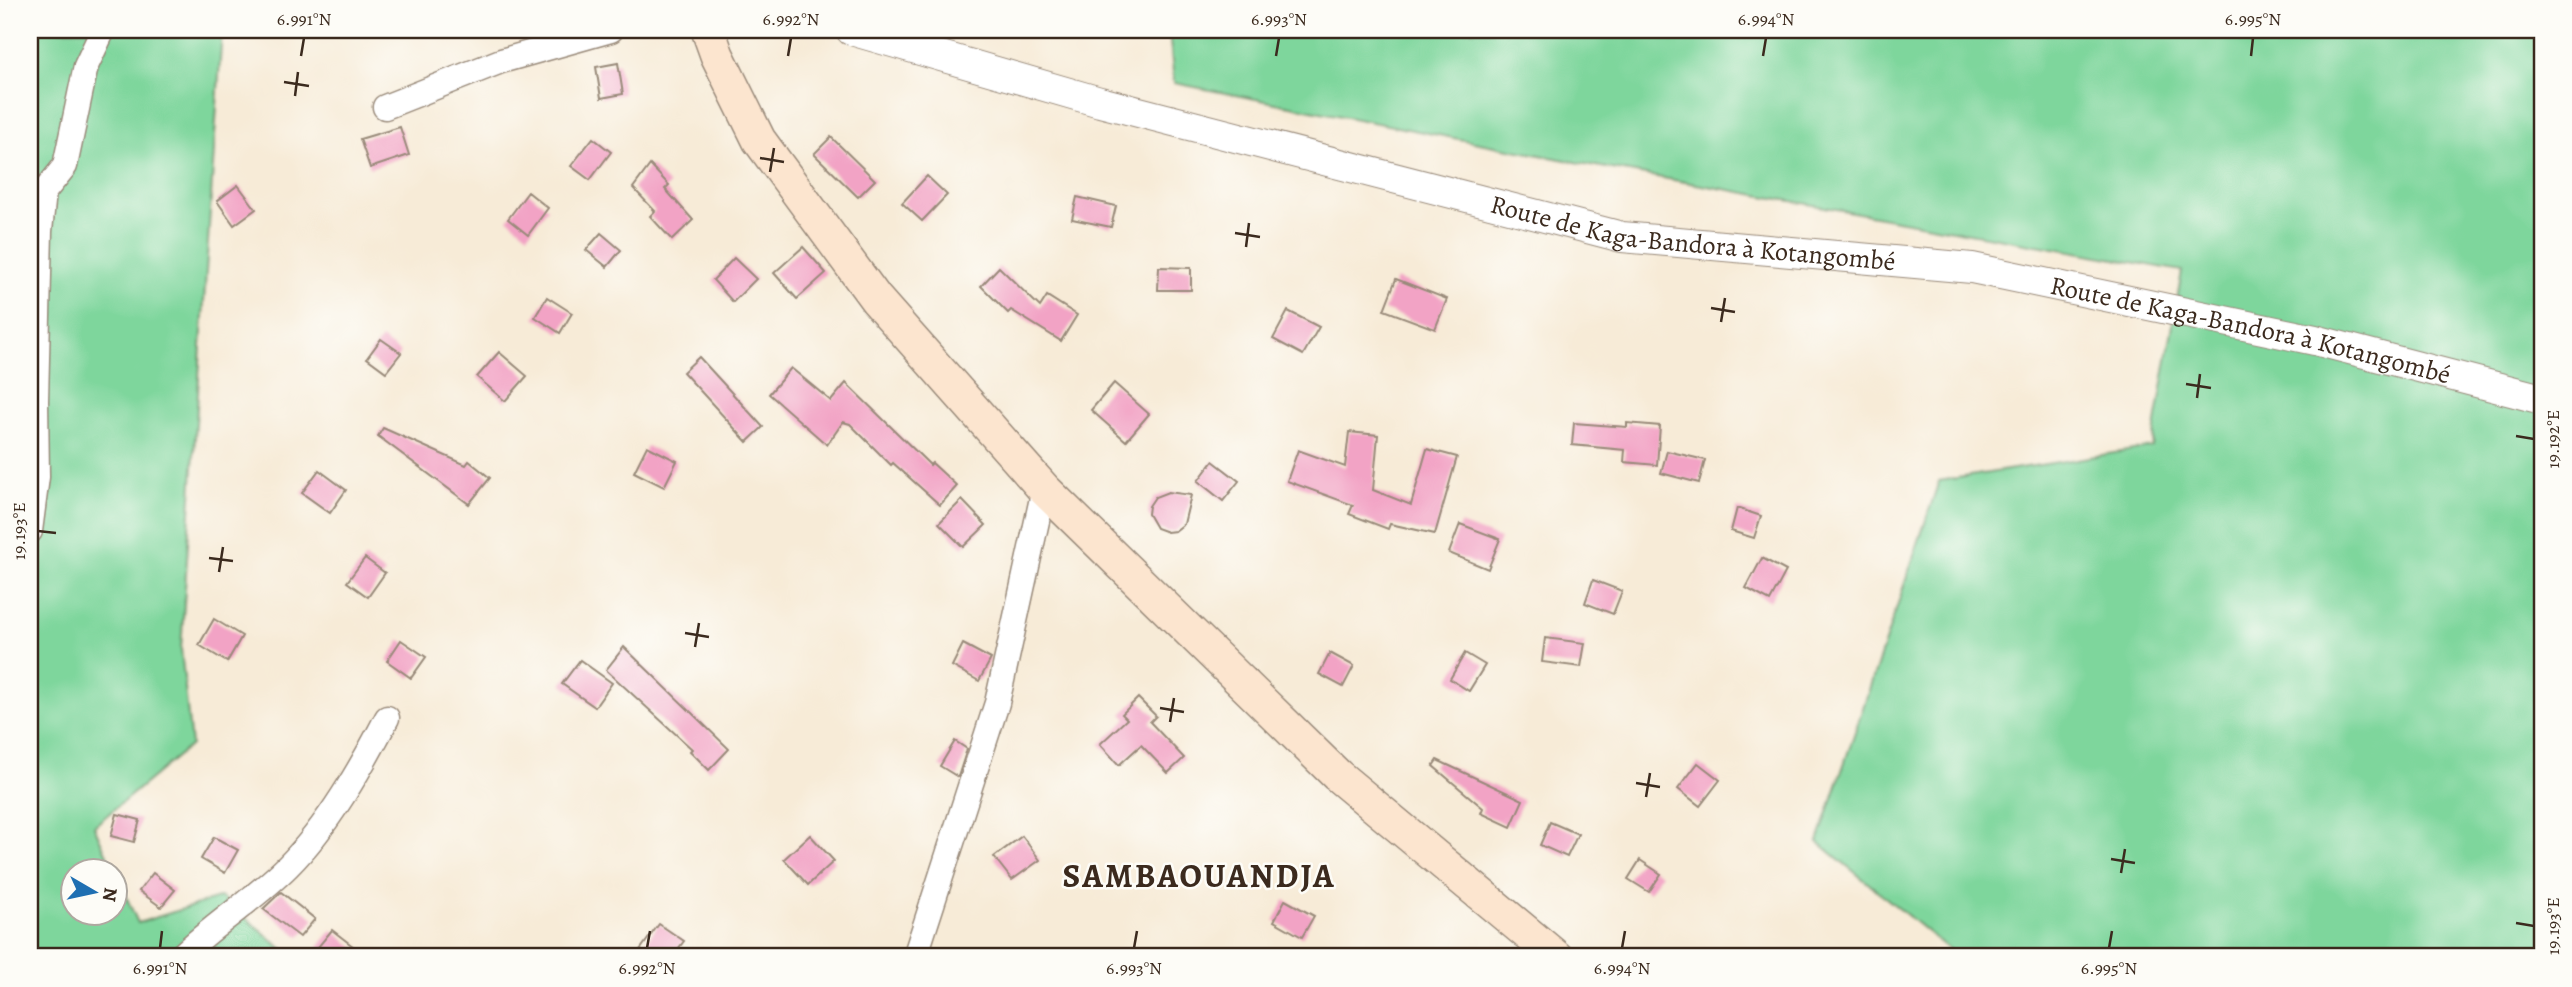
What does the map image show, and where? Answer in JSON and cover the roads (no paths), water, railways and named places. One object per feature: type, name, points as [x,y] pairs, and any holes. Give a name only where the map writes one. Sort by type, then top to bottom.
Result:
[{"type":"main road","points":[[708,30],[759,140],[876,299],[1044,489],[1337,775],[1556,957]]},
{"type":"street","points":[[30,531],[37,477],[40,231],[44,192],[65,166],[86,66],[103,30]]},
{"type":"street","points":[[384,107],[501,61],[611,30]]},
{"type":"street","name":"Route de Kaga-Bandora à Kotangombé","points":[[851,30],[1100,102],[1622,237],[1972,268],[2315,340],[2542,399]]},
{"type":"street","points":[[915,957],[997,703],[1044,489]]},
{"type":"street","points":[[180,957],[288,866],[359,772],[387,718]]},
{"type":"district","name":"SAMBAOUANDJA","points":[[1199,875]]}]
